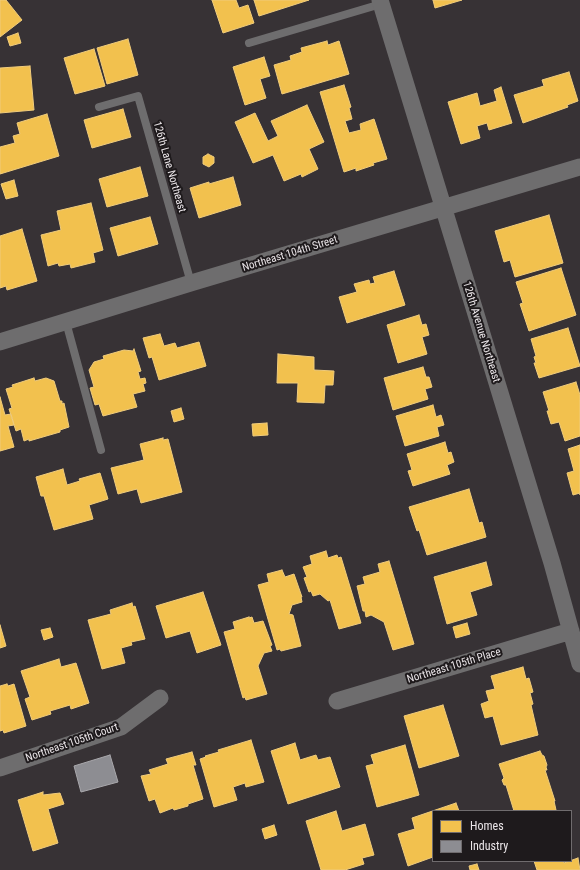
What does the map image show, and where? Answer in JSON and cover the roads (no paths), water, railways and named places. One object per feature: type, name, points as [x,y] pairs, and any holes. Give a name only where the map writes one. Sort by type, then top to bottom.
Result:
[{"type":"street","name":"126th Avenue Northeast","points":[[381,2],[580,664]]},
{"type":"street","name":"Northeast 104th Street","points":[[0,342],[191,283],[580,167]]},
{"type":"street","name":"Northeast 105th Place","points":[[337,701],[571,631]]},
{"type":"street","name":"Northeast 105th Court","points":[[0,768],[121,727],[160,698]]},
{"type":"lane","points":[[249,43],[381,2]]},
{"type":"lane","name":"126th Lane Northeast","points":[[99,108],[138,96],[191,283]]},
{"type":"lane","points":[[66,322],[101,450]]}]
